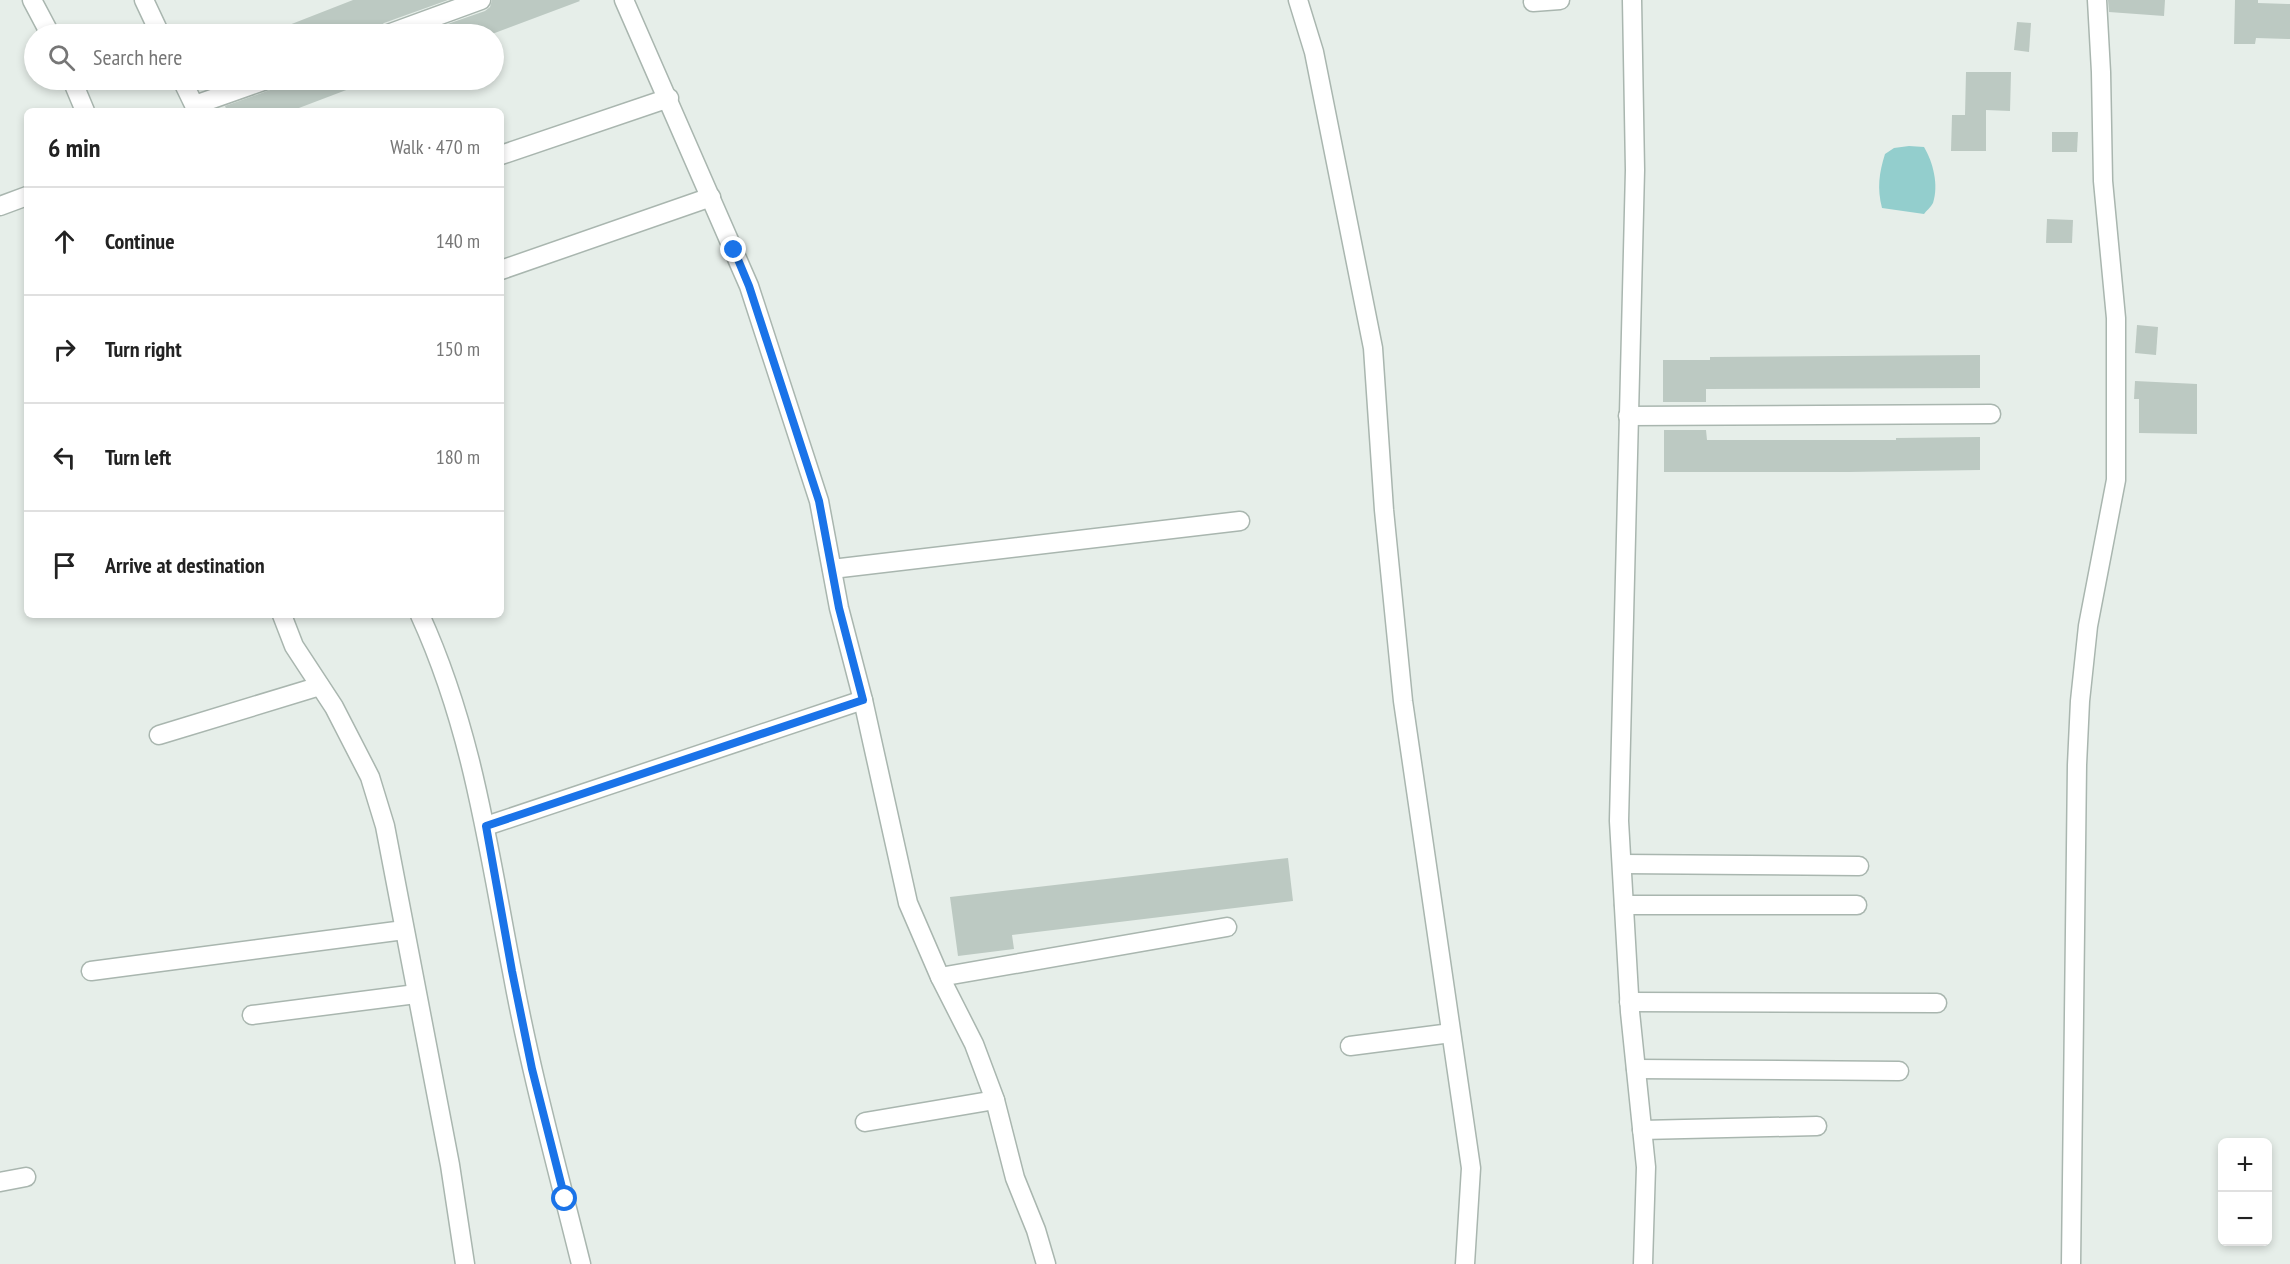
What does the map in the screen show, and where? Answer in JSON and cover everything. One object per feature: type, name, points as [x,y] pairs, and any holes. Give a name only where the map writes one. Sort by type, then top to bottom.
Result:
[{"type":"street","points":[[32,0],[45,24]]},
{"type":"street","points":[[144,0],[155,24]]},
{"type":"street","points":[[415,24],[481,0]]},
{"type":"street","points":[[624,0],[669,98],[749,286],[819,501],[839,608],[863,700],[908,903],[940,977],[975,1044],[995,1100],[1015,1179],[1036,1230],[1046,1264]]},
{"type":"street","points":[[1298,0],[1314,52],[1373,348],[1384,510],[1403,701],[1471,1168],[1465,1264]]},
{"type":"street","points":[[1533,2],[1560,0]]},
{"type":"street","points":[[1632,0],[1635,170],[1619,821],[1629,1002],[1646,1167],[1643,1264]]},
{"type":"street","points":[[2071,1264],[2076,765],[2088,626],[2116,480],[2116,318],[2103,181],[2097,0]]},
{"type":"street","points":[[76,90],[84,108]]},
{"type":"street","points":[[187,90],[196,108],[241,90]]},
{"type":"street","points":[[504,154],[669,98]]},
{"type":"street","points":[[504,269],[711,196]]},
{"type":"street","points":[[0,206],[24,197]]},
{"type":"street","points":[[1628,416],[1991,414]]},
{"type":"street","points":[[832,569],[1240,521]]},
{"type":"street","points":[[283,618],[294,646],[334,706],[370,777],[385,826],[450,1166],[465,1264]]},
{"type":"street","points":[[421,618],[459,715],[486,826],[532,1069],[581,1264]]},
{"type":"street","points":[[159,735],[320,686]]},
{"type":"street","points":[[486,826],[863,700]]},
{"type":"street","points":[[1622,864],[1859,866]]},
{"type":"street","points":[[1624,905],[1857,905]]},
{"type":"street","points":[[940,977],[1227,927]]},
{"type":"street","points":[[91,971],[404,930]]},
{"type":"street","points":[[252,1016],[416,994]]},
{"type":"street","points":[[1629,1002],[1937,1003]]},
{"type":"street","points":[[1350,1046],[1451,1033]]},
{"type":"street","points":[[1636,1069],[1899,1071]]},
{"type":"street","points":[[865,1122],[995,1100]]},
{"type":"street","points":[[1642,1130],[1817,1126]]},
{"type":"street","points":[[0,1182],[26,1177]]},
{"type":"water","points":[[1924,147],[1934,174],[1935,196],[1933,203],[1924,214],[1882,208],[1879,181],[1885,154],[1894,148]]},
{"type":"building","points":[[353,0],[448,0],[383,24],[292,24]]},
{"type":"building","points":[[492,0],[580,1],[504,30],[504,24],[448,24],[485,11],[490,7]]},
{"type":"building","points":[[2108,0],[2165,0],[2164,16],[2109,12]]},
{"type":"building","points":[[2235,0],[2290,4],[2290,39],[2256,38],[2255,44],[2234,44]]},
{"type":"building","points":[[2017,22],[2031,23],[2029,52],[2014,50]]},
{"type":"building","points":[[1966,72],[2011,72],[2010,111],[1986,110],[1986,151],[1951,151],[1952,115],[1965,115]]},
{"type":"building","points":[[270,90],[346,90],[299,108],[226,108],[225,106]]},
{"type":"building","points":[[2052,132],[2078,132],[2077,152],[2052,152]]},
{"type":"building","points":[[2047,219],[2073,220],[2072,243],[2046,243]]},
{"type":"building","points":[[2137,325],[2158,327],[2156,355],[2135,353]]},
{"type":"building","points":[[1980,355],[1980,388],[1706,389],[1706,402],[1663,402],[1663,360],[1710,360],[1710,357]]},
{"type":"building","points":[[2135,381],[2197,384],[2197,434],[2139,433],[2139,399],[2134,399]]},
{"type":"building","points":[[1664,430],[1706,430],[1707,440],[1896,440],[1896,438],[1980,437],[1980,470],[1664,472]]},
{"type":"building","points":[[1288,858],[1293,901],[1012,935],[1014,949],[958,956],[950,897]]},
{"type":"route","points":[[565,1199],[532,1069],[486,826],[585,795],[863,700],[839,608],[819,501],[749,286],[734,250]]}]
